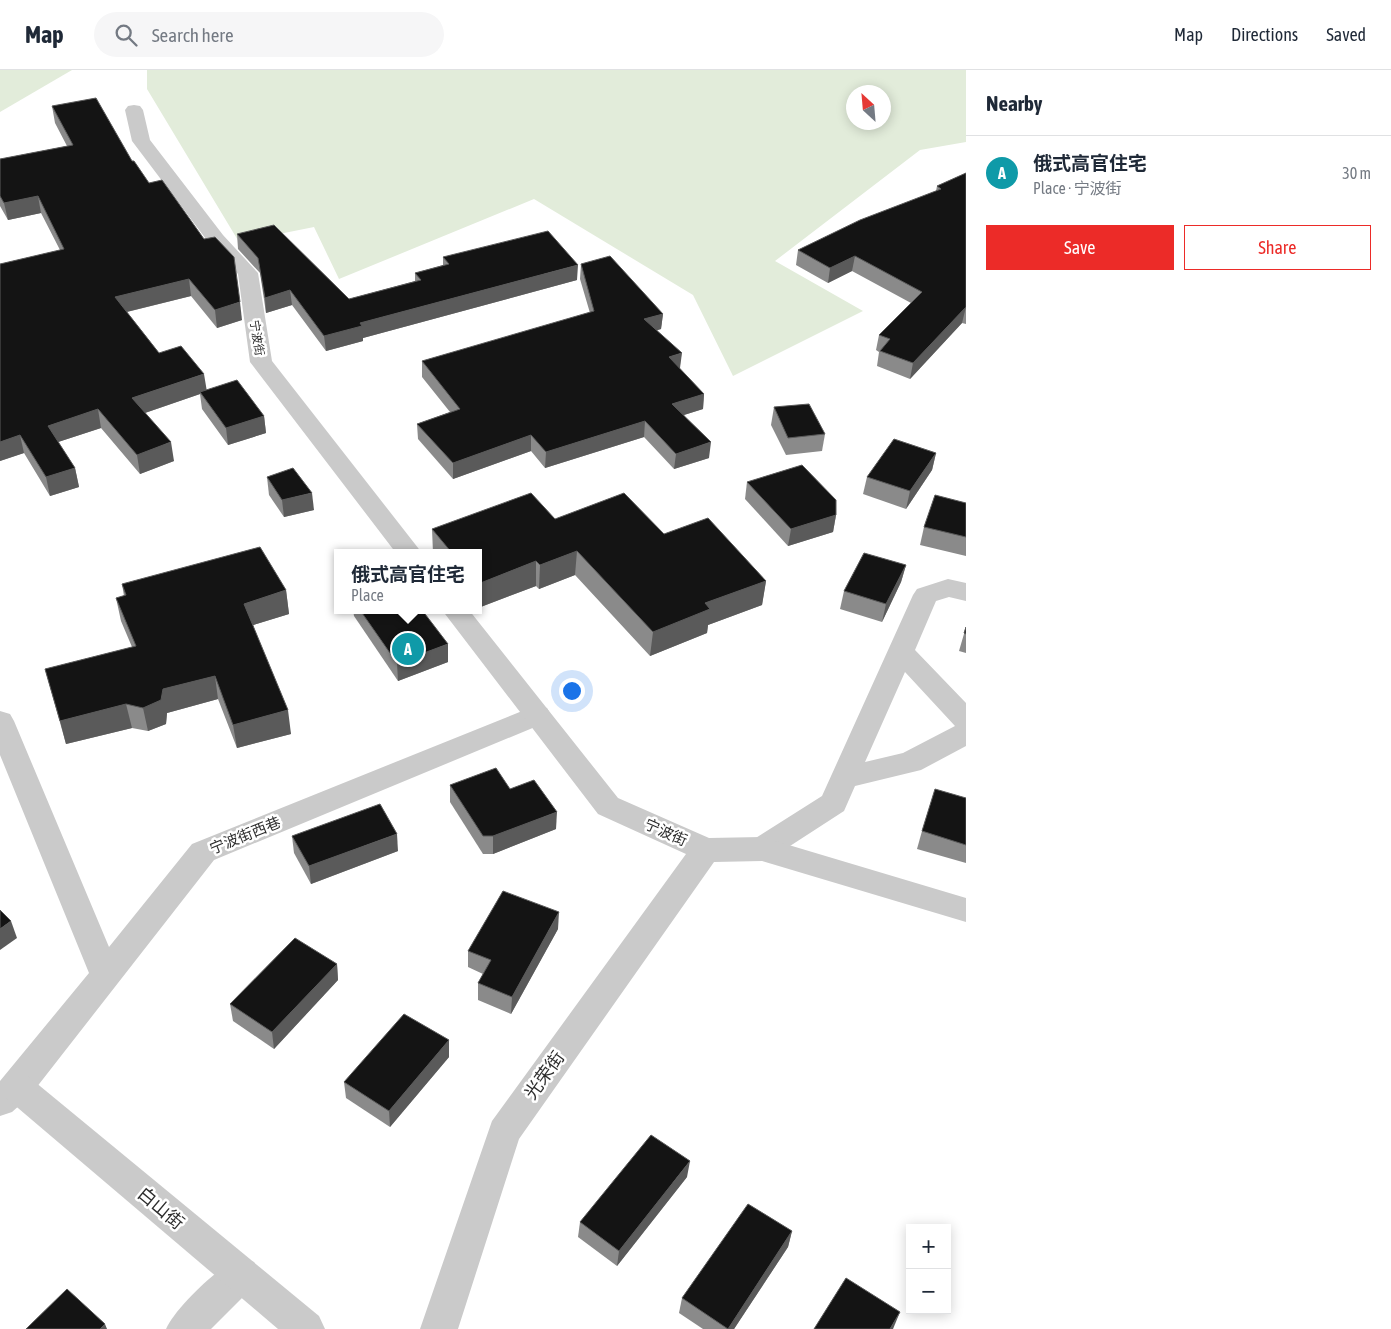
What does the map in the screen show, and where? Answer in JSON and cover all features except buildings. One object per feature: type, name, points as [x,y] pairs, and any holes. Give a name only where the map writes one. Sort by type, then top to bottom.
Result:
[{"type":"street","name":"宁波街","points":[[134,110],[141,142],[216,239],[248,273],[261,362],[407,549]]},
{"type":"street","points":[[762,849],[834,804],[926,595],[948,588],[966,592]]},
{"type":"street","name":"宁波街","points":[[458,614],[608,806],[706,850],[762,849],[966,910]]},
{"type":"street","points":[[901,652],[966,720]]},
{"type":"street","name":"宁波街西巷","points":[[6,1087],[105,974],[203,852],[537,715]]},
{"type":"street","points":[[0,721],[105,974]]},
{"type":"street","points":[[844,778],[911,762],[966,733]]},
{"type":"street","name":"光荣街","points":[[439,1329],[504,1132],[706,850]]},
{"type":"street","name":"白山街","points":[[6,1087],[241,1274],[306,1329]]},
{"type":"street","points":[[185,1329],[241,1274]]},
{"type":"green space","points":[[0,70],[72,70],[0,112]]},
{"type":"green space","points":[[147,70],[966,70],[966,142],[920,150],[775,261],[863,311],[733,376],[693,295],[534,199],[339,279],[314,227],[239,242],[147,89]]},
{"type":"place","name":"俄式高官住宅","points":[[408,649]]}]
